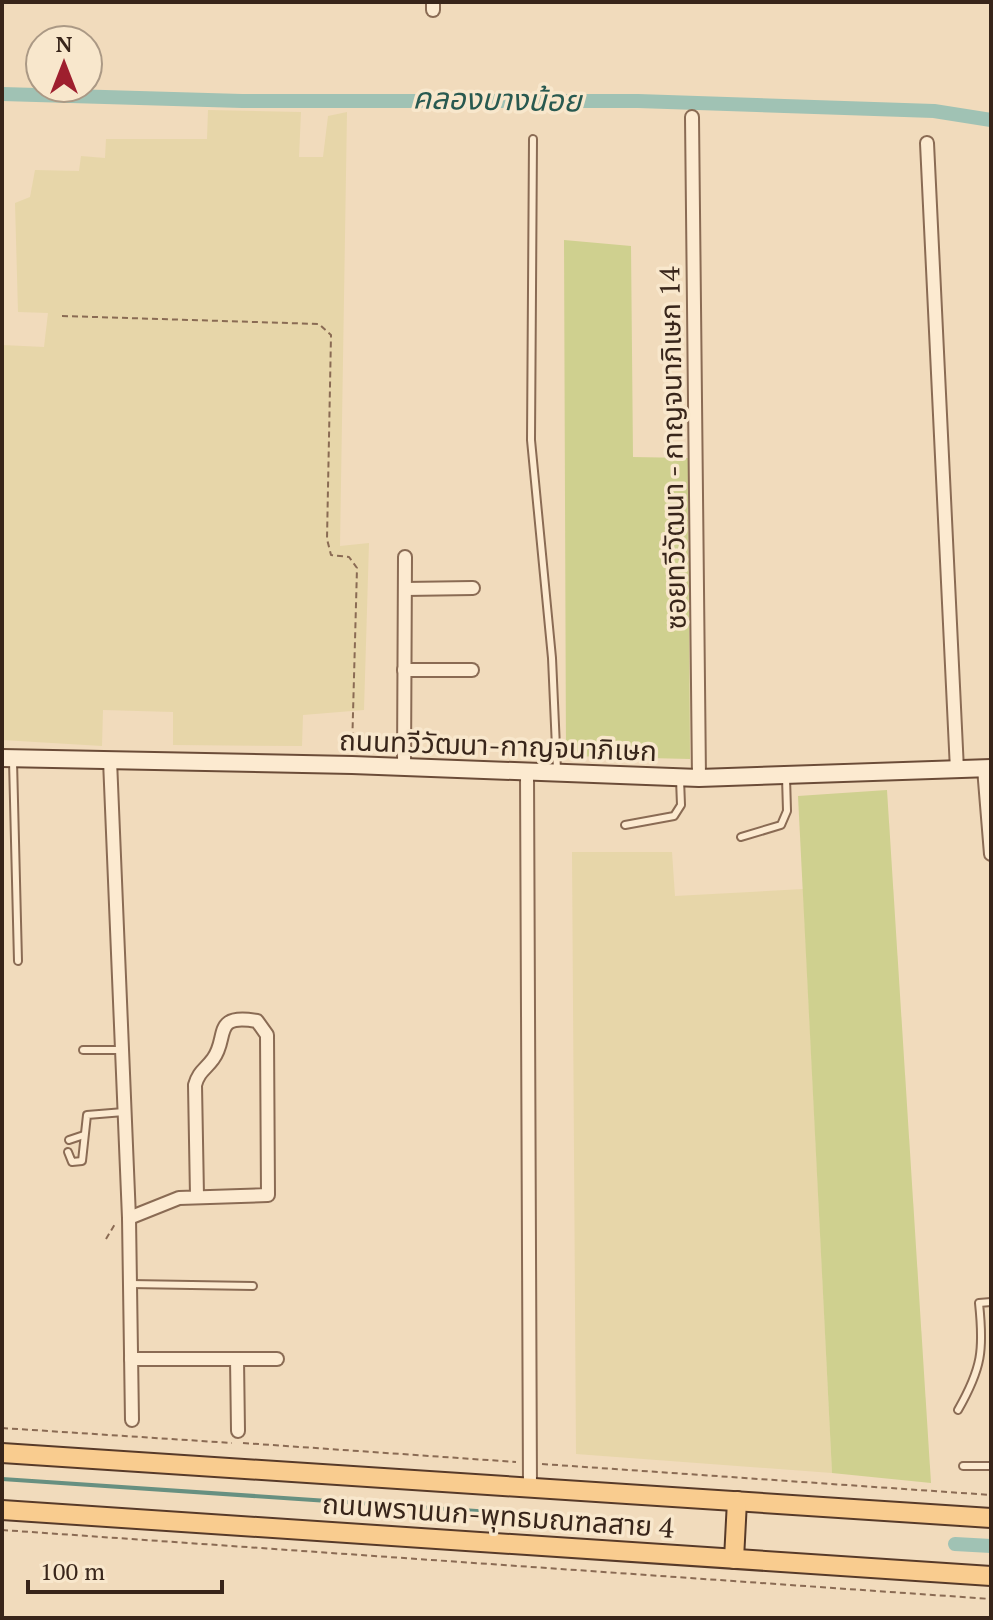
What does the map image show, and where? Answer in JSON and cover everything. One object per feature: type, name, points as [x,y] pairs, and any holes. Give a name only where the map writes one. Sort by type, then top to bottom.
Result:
[{"type":"main road","name":"ถนนพรานนก-พุทธมณฑลสาย 4","points":[[2,1453],[991,1518]]},
{"type":"main road","points":[[734,1559],[737,1501]]},
{"type":"main road","name":"ถนนพรานนก-พุทธมณฑลสาย 4","points":[[2,1510],[991,1576]]},
{"type":"street","name":"ซอยทวีวัฒนา - กาญจนาภิเษก 14","points":[[692,117],[699,778]]},
{"type":"street","points":[[927,143],[957,770]]},
{"type":"street","points":[[404,767],[405,557]]},
{"type":"street","points":[[405,589],[473,588]]},
{"type":"street","points":[[404,670],[472,670]]},
{"type":"street","name":"ถนนทวีวัฒนา-กาญจนาภิเษก","points":[[7,758],[352,765],[699,778],[988,768]]},
{"type":"street","points":[[110,760],[129,1218],[132,1420]]},
{"type":"street","points":[[988,768],[991,854]]},
{"type":"street","points":[[527,773],[530,1487]]},
{"type":"street","points":[[129,1218],[163,1202],[197,1196],[268,1195],[267,1035],[257,1021],[241,1018],[228,1024],[220,1032],[215,1057],[199,1071],[195,1085],[197,1196]]},
{"type":"street","points":[[131,1359],[277,1359]]},
{"type":"street","points":[[237,1359],[238,1431]]},
{"type":"lane","points":[[533,139],[531,440],[552,658],[557,773]]},
{"type":"lane","points":[[7,758],[18,961]]},
{"type":"lane","points":[[625,825],[674,816],[681,805],[680,777]]},
{"type":"lane","points":[[741,837],[781,825],[787,811],[786,777]]},
{"type":"lane","points":[[83,1050],[122,1050]]},
{"type":"lane","points":[[68,1152],[72,1162],[82,1161],[87,1115],[124,1112]]},
{"type":"lane","points":[[69,1140],[84,1135]]},
{"type":"lane","points":[[130,1284],[253,1286]]},
{"type":"lane","points":[[958,1410],[977,1377],[984,1345],[979,1303],[991,1302]]},
{"type":"lane","points":[[963,1466],[991,1466]]},
{"type":"path","points":[[62,316],[319,324],[331,335],[327,539],[331,555],[349,557],[357,568],[352,765]]},
{"type":"path","points":[[106,1239],[111,1226],[129,1218]]},
{"type":"path","points":[[2,1428],[991,1495]]},
{"type":"path","points":[[2,1530],[991,1599]]},
{"type":"shaded area","points":[[208,110],[301,112],[299,157],[323,157],[328,116],[347,112],[340,546],[369,543],[364,710],[303,715],[302,746],[173,745],[173,712],[103,710],[102,746],[2,740],[2,345],[44,347],[48,313],[18,312],[15,203],[30,197],[35,170],[79,171],[81,156],[105,158],[106,139],[207,139]]},
{"type":"shaded area","points":[[572,852],[672,852],[675,896],[803,889],[832,1473],[576,1454]]},
{"type":"green space","points":[[564,240],[631,246],[633,457],[688,458],[690,759],[566,756]]},
{"type":"green space","points":[[887,790],[931,1483],[832,1473],[798,796]]},
{"type":"waterway","name":"คลองบางน้อย","points":[[2,94],[242,101],[638,101],[934,111],[991,120]]},
{"type":"waterway","points":[[2,1479],[521,1514]]},
{"type":"waterway","points":[[955,1544],[991,1546]]}]
